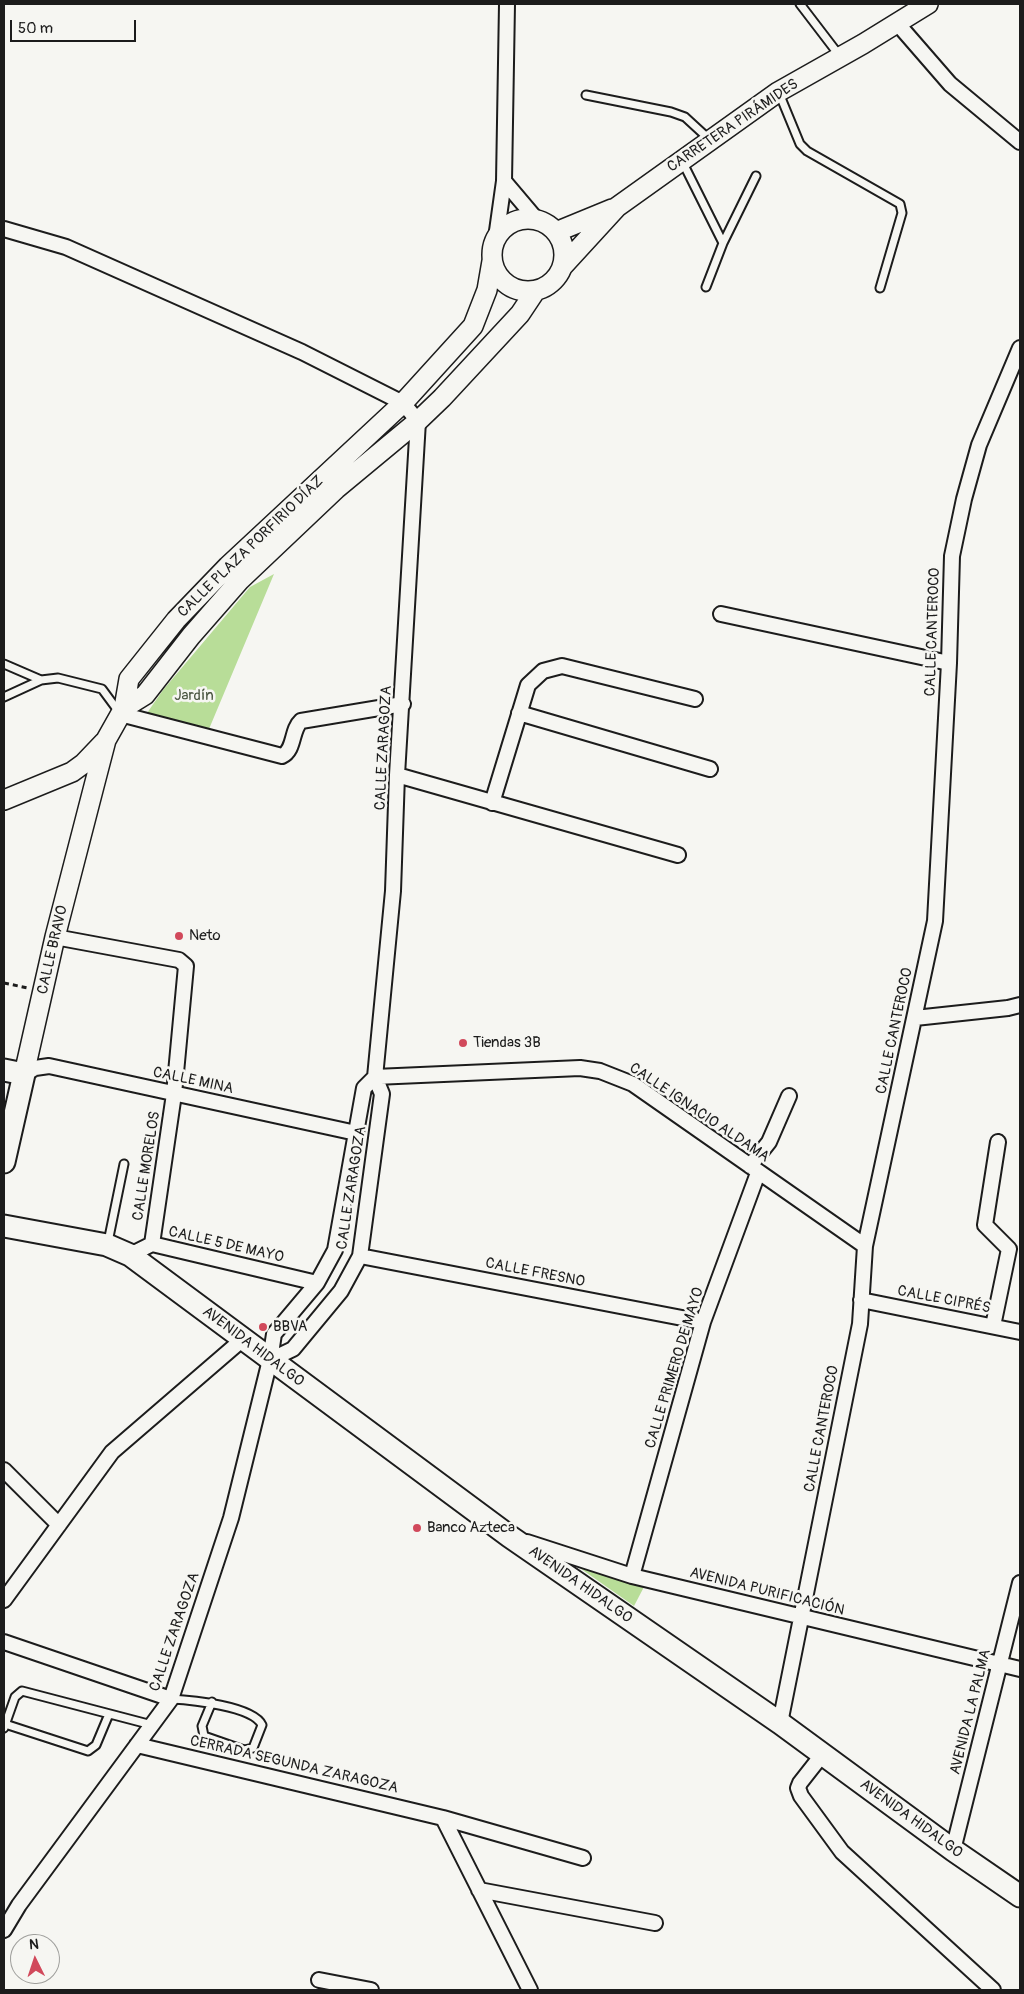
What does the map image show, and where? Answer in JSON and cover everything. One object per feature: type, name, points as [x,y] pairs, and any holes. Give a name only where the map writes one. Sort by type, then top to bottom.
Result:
[{"type":"main road","name":"CARRETERA PIRÁMIDES","points":[[618,207],[778,92],[841,57],[928,4]]},
{"type":"main road","points":[[556,232],[618,207]]},
{"type":"main road","points":[[492,260],[496,272],[503,281],[519,289],[536,290],[547,286],[556,278],[562,267],[618,207]]},
{"type":"main road","points":[[403,403],[473,326],[486,290],[492,260],[492,249],[496,238],[504,229],[514,222],[525,219],[537,220],[548,225],[556,232],[562,243],[564,255],[562,267]]},
{"type":"main road","points":[[418,421],[520,314],[536,290]]},
{"type":"main road","name":"CALLE PLAZA PORFIRIO DÍAZ","points":[[106,740],[122,711],[128,679],[176,620],[228,566],[403,403]]},
{"type":"main road","name":"CALLE PLAZA PORFIRIO DÍAZ","points":[[122,711],[145,694],[191,636],[240,580],[336,489],[418,421]]},
{"type":"main road","points":[[4,800],[72,772],[83,764],[106,740]]},
{"type":"main road","name":"CALLE BRAVO","points":[[4,1162],[14,1072],[43,992],[106,740]]},
{"type":"main road","name":"AVENIDA HIDALGO","points":[[4,1226],[107,1245],[130,1255],[509,1536],[780,1723],[953,1850],[1020,1896]]},
{"type":"street","points":[[496,238],[504,181],[507,4]]},
{"type":"street","points":[[897,23],[950,84],[1020,142]]},
{"type":"street","points":[[504,181],[537,220]]},
{"type":"street","points":[[4,229],[66,247],[302,352],[403,403],[418,421]]},
{"type":"street","name":"CALLE CANTEROCO","points":[[780,1723],[860,1324],[865,1246],[935,921],[949,663],[952,556],[964,499],[979,445],[1020,348]]},
{"type":"street","name":"CALLE ZARAGOZA","points":[[270,1360],[293,1349],[340,1291],[360,1256],[382,1094],[375,1077],[393,891],[397,775],[403,704],[418,421]]},
{"type":"street","points":[[721,614],[949,663]]},
{"type":"street","points":[[492,803],[528,685],[543,671],[562,666],[695,699]]},
{"type":"street","points":[[122,711],[282,756],[289,750],[297,726],[302,721],[403,704]]},
{"type":"street","points":[[519,714],[710,769]]},
{"type":"street","points":[[397,775],[678,855]]},
{"type":"street","name":"CALLE MORELOS","points":[[55,938],[183,962],[187,971],[174,1094],[152,1244]]},
{"type":"street","points":[[915,1018],[1008,1008],[1020,1005]]},
{"type":"street","name":"CALLE MINA","points":[[14,1072],[48,1066],[356,1133]]},
{"type":"street","name":"CALLE IGNACIO ALDAMA","points":[[375,1077],[580,1068],[600,1071],[633,1084],[865,1246]]},
{"type":"street","name":"CALLE ZARAGOZA","points":[[4,1930],[19,1905],[172,1699],[231,1518],[270,1360],[274,1334],[317,1283],[335,1250],[364,1088],[375,1077]]},
{"type":"street","name":"CALLE PRIMERO DE MAYO","points":[[632,1576],[703,1322],[754,1170],[769,1142],[789,1096]]},
{"type":"street","points":[[993,1326],[1009,1254],[1007,1246],[985,1225],[998,1142]]},
{"type":"street","name":"CALLE 5 DE MAYO","points":[[130,1255],[152,1244],[317,1283]]},
{"type":"street","name":"CALLE FRESNO","points":[[360,1256],[703,1322]]},
{"type":"street","name":"CALLE CIPRÉS","points":[[861,1300],[1020,1332]]},
{"type":"street","points":[[4,1600],[112,1452],[244,1339]]},
{"type":"street","points":[[4,1470],[59,1525]]},
{"type":"street","name":"AVENIDA PURIFICACIÓN","points":[[509,1536],[632,1576],[1020,1668]]},
{"type":"street","name":"AVENIDA LA PALMA","points":[[953,1850],[1020,1583]]},
{"type":"street","points":[[4,1642],[172,1699]]},
{"type":"street","name":"CERRADA SEGUNDA ZARAGOZA","points":[[137,1745],[443,1818],[583,1858]]},
{"type":"street","points":[[822,1754],[800,1783],[798,1792],[842,1852],[993,1990]]},
{"type":"street","points":[[443,1818],[530,1990]]},
{"type":"street","points":[[479,1890],[655,1923]]},
{"type":"street","points":[[319,1980],[371,1990]]},
{"type":"lane","points":[[800,4],[841,57]]},
{"type":"lane","points":[[778,92],[800,144],[807,151],[900,204],[902,212],[880,288]]},
{"type":"lane","points":[[586,95],[671,112],[685,118],[710,141]]},
{"type":"lane","points":[[682,161],[723,243]]},
{"type":"lane","points":[[706,287],[723,243],[756,176]]},
{"type":"lane","points":[[4,664],[41,680]]},
{"type":"lane","points":[[4,697],[41,680],[58,678],[95,686],[108,695],[122,711]]},
{"type":"lane","points":[[107,1245],[124,1164]]},
{"type":"lane","points":[[109,1714],[96,1745],[88,1751],[4,1726],[15,1697],[22,1691],[109,1714],[152,1726]]},
{"type":"lane","points":[[172,1699],[212,1702],[260,1720],[261,1731],[253,1748],[244,1750],[204,1736],[202,1726],[212,1702]]},
{"type":"path","points":[[4,983],[43,992]]},
{"type":"green space","name":"Jardín","points":[[274,574],[209,729],[147,713],[163,690],[250,587]]},
{"type":"green space","points":[[577,1566],[645,1585],[634,1606]]},
{"type":"place","name":"Neto","points":[[179,936]]},
{"type":"place","name":"Tiendas 3B","points":[[463,1043]]},
{"type":"place","name":"BBVA","points":[[263,1327]]},
{"type":"place","name":"Banco Azteca","points":[[417,1528]]}]
